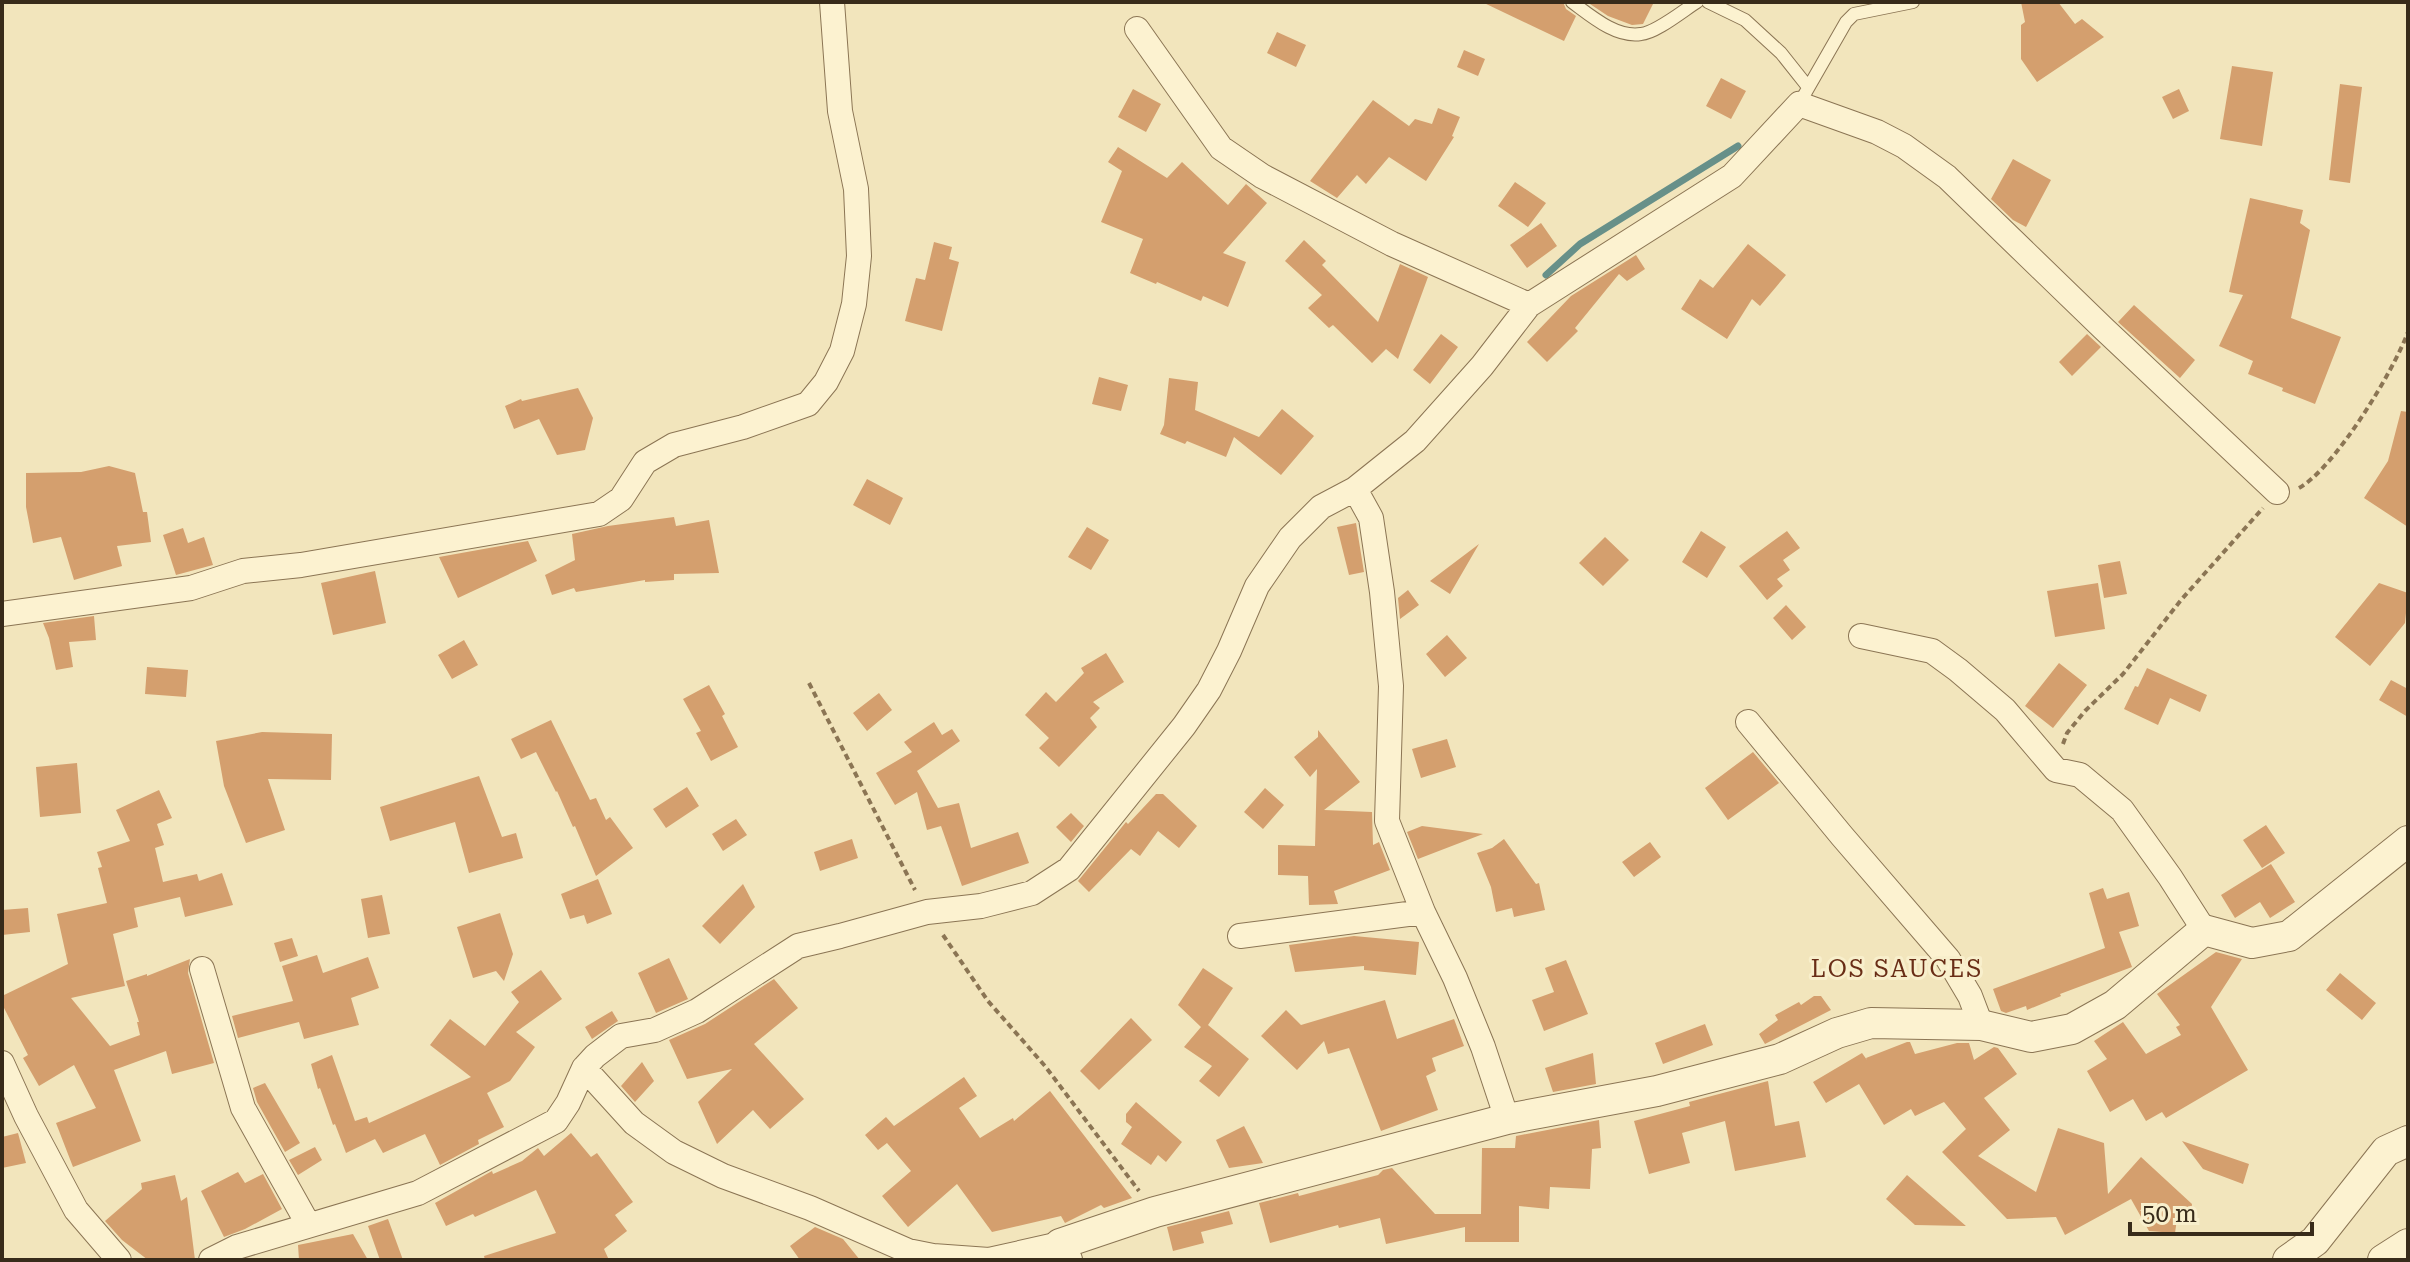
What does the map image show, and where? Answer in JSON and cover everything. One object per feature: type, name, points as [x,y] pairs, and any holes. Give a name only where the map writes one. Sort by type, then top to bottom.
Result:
[{"type":"street","points":[[2,614],[191,588],[243,571],[301,565],[599,514],[621,499],[645,462],[674,445],[743,427],[808,404],[826,382],[842,351],[854,304],[859,256],[856,189],[840,111],[832,2]]},
{"type":"street","points":[[1137,29],[1221,148],[1262,176],[1392,244],[1529,305]]},
{"type":"street","points":[[211,1260],[237,1247],[308,1224],[418,1193],[556,1121],[584,1068],[621,1036],[655,1030],[697,1011],[798,946],[927,912],[981,906],[1032,893],[1069,869],[1160,757],[1209,690],[1257,586],[1290,538],[1321,507],[1355,489],[1415,441],[1482,366],[1529,305],[1732,176],[1803,96],[1904,146],[1947,177],[2277,492]]},
{"type":"street","points":[[1355,489],[1371,518],[1382,592],[1391,686],[1387,821],[1423,912],[1455,978],[1483,1047],[1507,1119]]},
{"type":"street","points":[[1861,636],[1932,651],[2005,710],[2056,770],[2080,775],[2122,810],[2204,930],[2252,943],[2289,936],[2408,841]]},
{"type":"street","points":[[1748,722],[1948,959],[1970,996],[1981,1025]]},
{"type":"street","points":[[1240,936],[1423,912]]},
{"type":"street","points":[[584,1068],[634,1123],[674,1152],[723,1176],[810,1208],[908,1251],[989,1260],[1058,1255],[1155,1212],[1507,1119],[1657,1091],[1780,1059],[1837,1033],[1871,1023],[1981,1025],[2031,1037],[2072,1029],[2115,1005],[2204,930]]},
{"type":"street","points":[[202,969],[243,1108],[308,1224]]},
{"type":"street","points":[[2,1063],[76,1210],[119,1260]]},
{"type":"street","points":[[2288,1260],[2315,1241],[2386,1151],[2408,1141]]},
{"type":"street","points":[[2383,1260],[2408,1244]]},
{"type":"lane","points":[[1572,2],[1600,23],[1625,34],[1644,35],[1697,2]]},
{"type":"lane","points":[[1708,2],[1745,20],[1781,53],[1803,96]]},
{"type":"lane","points":[[1803,96],[1846,22],[1854,14],[1913,2]]},
{"type":"path","points":[[2056,770],[2067,733],[2123,674],[2181,600],[2277,492],[2287,494],[2310,482],[2328,462],[2361,418],[2401,350],[2408,332]]},
{"type":"path","points":[[809,683],[927,912],[988,1001],[1045,1066],[1155,1212]]},
{"type":"building","points":[[1482,2],[1563,2],[1566,9],[1576,16],[1564,41]]},
{"type":"building","points":[[1587,2],[1654,2],[1643,24],[1632,25],[1608,16]]},
{"type":"building","points":[[2021,2],[2058,2],[2075,24],[2082,19],[2104,37],[2037,82],[2021,59],[2021,25],[2025,22]]},
{"type":"building","points":[[1277,32],[1306,45],[1296,67],[1267,53]]},
{"type":"building","points":[[1464,50],[1485,59],[1478,76],[1457,67]]},
{"type":"building","points":[[2232,66],[2273,72],[2262,146],[2220,139]]},
{"type":"building","points":[[1721,78],[1746,91],[1731,119],[1706,106]]},
{"type":"building","points":[[2340,84],[2362,87],[2350,183],[2329,180]]},
{"type":"building","points":[[1133,89],[1161,104],[1146,132],[1118,117]]},
{"type":"building","points":[[2179,89],[2189,111],[2173,119],[2162,97]]},
{"type":"building","points":[[1373,100],[1409,126],[1415,119],[1432,124],[1438,108],[1460,117],[1454,137],[1426,181],[1389,157],[1366,184],[1357,175],[1337,198],[1310,181]]},
{"type":"building","points":[[1118,147],[1167,178],[1182,162],[1228,205],[1246,184],[1267,203],[1223,253],[1246,262],[1228,307],[1203,296],[1201,301],[1130,273],[1143,239],[1101,222],[1122,171],[1108,162]]},
{"type":"building","points":[[2013,159],[2051,180],[2026,227],[2013,220],[1991,199]]},
{"type":"building","points":[[1515,182],[1546,203],[1528,227],[1498,206]]},
{"type":"building","points":[[2250,198],[2303,210],[2300,223],[2310,230],[2291,318],[2341,337],[2315,404],[2248,374],[2253,361],[2219,346],[2243,295],[2229,292]]},
{"type":"building","points":[[1541,223],[1557,246],[1527,268],[1510,245]]},
{"type":"building","points":[[1304,240],[1326,261],[1322,265],[1378,322],[1400,264],[1428,277],[1398,359],[1386,349],[1372,363],[1333,325],[1329,328],[1308,308],[1322,295],[1285,261]]},
{"type":"building","points":[[934,242],[952,247],[949,259],[959,262],[942,331],[905,321],[916,278],[925,280]]},
{"type":"building","points":[[1748,244],[1786,275],[1760,306],[1752,299],[1727,339],[1681,309],[1700,279],[1713,288]]},
{"type":"building","points":[[1636,255],[1645,269],[1627,281],[1619,274],[1575,328],[1578,331],[1547,362],[1527,342],[1571,296]]},
{"type":"building","points":[[2134,305],[2195,360],[2180,378],[2118,322]]},
{"type":"building","points":[[1441,334],[1458,347],[1430,384],[1413,370]]},
{"type":"building","points":[[2087,334],[2101,347],[2072,376],[2059,362]]},
{"type":"building","points":[[1099,377],[1128,385],[1121,411],[1092,404]]},
{"type":"building","points":[[1169,378],[1198,382],[1195,410],[1259,437],[1282,409],[1314,436],[1281,475],[1234,437],[1226,457],[1160,434],[1164,425]]},
{"type":"building","points":[[578,388],[593,418],[585,450],[557,455],[539,419],[514,429],[505,406],[521,399]]},
{"type":"building","points":[[2401,411],[2408,412],[2408,527],[2364,498],[2388,461]]},
{"type":"building","points":[[109,466],[135,473],[143,512],[147,512],[151,542],[117,546],[122,566],[74,580],[61,537],[33,543],[26,507],[26,473],[81,472]]},
{"type":"building","points":[[867,479],[903,498],[890,525],[853,505]]},
{"type":"building","points":[[674,517],[676,526],[709,520],[719,573],[674,574],[674,580],[645,580],[576,592],[574,588],[552,595],[545,575],[575,560],[572,534]]},
{"type":"building","points":[[1356,523],[1364,572],[1349,575],[1337,527]]},
{"type":"building","points":[[1087,527],[1109,540],[1091,570],[1068,557]]},
{"type":"building","points":[[183,528],[188,543],[204,537],[213,565],[176,575],[163,535]]},
{"type":"building","points":[[1701,531],[1726,547],[1707,578],[1682,562]]},
{"type":"building","points":[[1787,531],[1800,548],[1783,560],[1790,570],[1777,579],[1783,586],[1767,600],[1739,566]]},
{"type":"building","points":[[1605,537],[1629,560],[1603,586],[1579,563]]},
{"type":"building","points":[[528,541],[537,561],[458,598],[439,557]]},
{"type":"building","points":[[1479,544],[1450,594],[1430,581]]},
{"type":"building","points":[[2120,561],[2127,594],[2104,598],[2098,565]]},
{"type":"building","points":[[375,571],[386,623],[333,635],[321,583]]},
{"type":"building","points":[[2098,583],[2105,629],[2055,637],[2047,591]]},
{"type":"building","points":[[2379,583],[2408,593],[2405,623],[2370,666],[2335,637]]},
{"type":"building","points":[[1408,590],[1419,605],[1400,619],[1398,598]]},
{"type":"building","points":[[1786,605],[1806,627],[1792,640],[1773,618]]},
{"type":"building","points":[[94,616],[96,640],[69,642],[73,667],[56,670],[43,623]]},
{"type":"building","points":[[1447,635],[1467,658],[1445,677],[1426,654]]},
{"type":"building","points":[[464,640],[478,665],[452,679],[438,655]]},
{"type":"building","points":[[1106,653],[1124,682],[1093,702],[1100,708],[1090,718],[1097,727],[1059,767],[1039,748],[1049,738],[1025,715],[1046,692],[1056,702],[1084,673],[1081,668]]},
{"type":"building","points":[[2059,663],[2087,685],[2053,728],[2025,706]]},
{"type":"building","points":[[147,667],[188,670],[186,697],[145,694]]},
{"type":"building","points":[[2147,668],[2207,695],[2200,712],[2170,698],[2158,725],[2124,709]]},
{"type":"building","points":[[2391,680],[2408,689],[2408,717],[2379,700]]},
{"type":"building","points":[[709,685],[738,747],[711,761],[696,733],[701,731],[683,699]]},
{"type":"building","points":[[879,693],[892,710],[867,731],[853,713]]},
{"type":"building","points":[[551,720],[590,800],[596,798],[606,820],[610,817],[633,848],[596,876],[575,826],[536,752],[521,759],[511,739]]},
{"type":"building","points":[[934,722],[942,735],[952,729],[960,741],[917,771],[938,808],[959,803],[971,848],[1018,832],[1029,863],[962,886],[941,826],[927,830],[917,792],[895,805],[876,773],[912,752],[904,742]]},
{"type":"building","points":[[1318,730],[1360,782],[1324,810],[1372,812],[1373,845],[1379,842],[1390,870],[1334,891],[1338,904],[1309,905],[1308,876],[1278,875],[1278,845],[1315,846],[1317,769],[1310,777],[1294,757],[1318,737]]},
{"type":"building","points":[[262,732],[332,734],[331,780],[268,779],[285,830],[246,843],[224,786],[216,741]]},
{"type":"building","points":[[1447,739],[1456,767],[1421,778],[1412,749]]},
{"type":"building","points":[[1753,752],[1779,783],[1728,820],[1705,788]]},
{"type":"building","points":[[77,763],[81,813],[40,817],[36,767]]},
{"type":"building","points":[[479,776],[502,837],[516,833],[523,858],[469,873],[455,822],[390,841],[380,807]]},
{"type":"building","points":[[687,787],[699,806],[666,828],[653,809]]},
{"type":"building","points":[[1265,788],[1284,805],[1263,829],[1244,812]]},
{"type":"building","points":[[159,790],[172,818],[157,824],[164,845],[155,848],[163,882],[197,874],[199,881],[222,873],[233,905],[185,917],[180,897],[134,908],[138,927],[113,934],[125,986],[71,998],[110,1046],[140,1035],[126,981],[190,959],[188,973],[214,1063],[172,1074],[166,1051],[114,1070],[141,1141],[73,1167],[56,1123],[96,1108],[74,1065],[39,1086],[23,1058],[28,1055],[2,1004],[2,996],[68,964],[57,914],[107,903],[97,852],[130,841],[116,810]]},
{"type":"building","points":[[1156,794],[1163,794],[1197,826],[1179,848],[1158,831],[1140,856],[1131,849],[1089,892],[1078,881],[1126,822],[1128,824]]},
{"type":"building","points":[[1071,813],[1084,826],[1071,842],[1056,827]]},
{"type":"building","points":[[736,819],[747,835],[723,851],[712,834]]},
{"type":"building","points":[[2266,825],[2285,853],[2262,868],[2243,840]]},
{"type":"building","points":[[1422,826],[1483,834],[1418,859],[1407,832]]},
{"type":"building","points":[[852,839],[858,858],[820,871],[814,852]]},
{"type":"building","points":[[1504,839],[1536,884],[1539,883],[1545,910],[1514,917],[1512,908],[1496,912],[1491,887],[1477,853],[1492,848]]},
{"type":"building","points":[[1650,842],[1661,857],[1634,877],[1622,862]]},
{"type":"building","points":[[2271,864],[2295,902],[2270,918],[2260,902],[2235,918],[2221,895]]},
{"type":"building","points":[[598,879],[612,914],[587,924],[584,915],[570,919],[561,894]]},
{"type":"building","points":[[743,884],[755,907],[720,944],[702,926]]},
{"type":"building","points":[[2103,888],[2107,899],[2129,892],[2139,926],[2119,932],[2132,967],[2027,1010],[2026,1006],[2006,1013],[2001,1011],[1993,989],[2105,948],[2089,893]]},
{"type":"building","points":[[382,895],[390,934],[368,938],[361,899]]},
{"type":"building","points":[[28,908],[30,932],[2,935],[2,910]]},
{"type":"building","points":[[500,913],[513,954],[504,981],[496,971],[473,978],[457,927]]},
{"type":"building","points":[[1354,936],[1419,942],[1416,975],[1364,970],[1364,966],[1295,972],[1289,945]]},
{"type":"building","points":[[292,938],[298,956],[280,962],[274,943]]},
{"type":"building","points":[[2216,952],[2242,959],[2211,1007],[2248,1070],[2166,1118],[2162,1112],[2146,1121],[2133,1099],[2110,1112],[2087,1071],[2107,1059],[2094,1041],[2123,1022],[2146,1054],[2181,1035],[2176,1027],[2180,1025],[2157,994]]},
{"type":"building","points":[[317,955],[323,973],[368,957],[379,988],[351,998],[359,1025],[304,1039],[299,1022],[238,1038],[232,1016],[293,1001],[282,966]]},
{"type":"building","points":[[669,958],[688,999],[656,1013],[638,973]]},
{"type":"building","points":[[1566,960],[1588,1014],[1544,1031],[1532,1000],[1554,992],[1545,968]]},
{"type":"building","points":[[1203,968],[1233,988],[1208,1025],[1249,1059],[1219,1097],[1199,1081],[1212,1066],[1184,1047],[1201,1027],[1178,1005]]},
{"type":"building","points":[[541,970],[562,999],[516,1032],[535,1047],[510,1081],[487,1093],[504,1127],[440,1165],[425,1134],[383,1153],[375,1139],[346,1153],[318,1089],[311,1064],[332,1055],[355,1121],[367,1117],[369,1123],[471,1077],[430,1045],[450,1019],[485,1046],[519,1002],[511,992]]},
{"type":"building","points":[[2340,973],[2376,1003],[2362,1020],[2326,990]]},
{"type":"building","points":[[774,979],[798,1008],[754,1044],[804,1099],[770,1129],[753,1110],[717,1144],[698,1102],[732,1069],[687,1079],[669,1040],[705,1024]]},
{"type":"building","points":[[1814,996],[1821,996],[1831,1010],[1765,1044],[1759,1034],[1778,1020],[1775,1015]]},
{"type":"building","points":[[1385,1000],[1397,1039],[1454,1019],[1464,1046],[1432,1058],[1436,1071],[1426,1076],[1438,1110],[1381,1131],[1349,1048],[1328,1054],[1324,1041],[1297,1070],[1261,1036],[1286,1010],[1301,1025]]},
{"type":"building","points":[[612,1011],[618,1021],[592,1039],[585,1027]]},
{"type":"building","points":[[1131,1018],[1152,1040],[1099,1090],[1080,1071]]},
{"type":"building","points":[[1705,1024],[1713,1045],[1663,1064],[1655,1043]]},
{"type":"building","points":[[1910,1042],[1915,1054],[1969,1043],[1974,1060],[1994,1047],[1998,1048],[2017,1074],[1984,1098],[2010,1130],[1978,1156],[2036,1192],[2058,1128],[2104,1143],[2108,1194],[2141,1157],[2192,1204],[2190,1222],[2177,1219],[2175,1233],[2149,1231],[2131,1199],[2065,1235],[2056,1217],[2007,1219],[1942,1152],[1966,1129],[1944,1102],[1915,1116],[1911,1109],[1884,1125],[1859,1084],[1826,1103],[1813,1082],[1862,1053],[1867,1060]]},
{"type":"building","points":[[1593,1053],[1596,1084],[1553,1092],[1545,1068]]},
{"type":"building","points":[[642,1062],[654,1081],[635,1102],[621,1086]]},
{"type":"building","points":[[964,1077],[977,1096],[959,1108],[980,1138],[1013,1118],[1014,1121],[1050,1091],[1132,1198],[1104,1208],[1101,1205],[1065,1223],[1061,1216],[992,1232],[957,1184],[908,1227],[882,1196],[911,1171],[887,1143],[878,1150],[865,1135],[886,1117],[894,1126]]},
{"type":"building","points":[[1768,1081],[1775,1126],[1799,1121],[1806,1157],[1735,1171],[1725,1121],[1682,1133],[1690,1163],[1649,1174],[1634,1121],[1690,1106],[1689,1102]]},
{"type":"building","points":[[265,1083],[300,1143],[285,1152],[257,1102],[253,1088]]},
{"type":"building","points":[[1136,1102],[1182,1142],[1166,1162],[1158,1155],[1151,1165],[1121,1144],[1132,1127],[1126,1122],[1126,1114]]},
{"type":"building","points":[[1599,1120],[1601,1148],[1592,1149],[1590,1189],[1550,1187],[1549,1209],[1519,1206],[1519,1242],[1465,1242],[1465,1227],[1386,1244],[1380,1218],[1339,1228],[1338,1225],[1270,1243],[1259,1203],[1298,1193],[1299,1196],[1378,1175],[1392,1168],[1435,1214],[1481,1214],[1482,1148],[1515,1148],[1516,1136]]},
{"type":"building","points":[[1244,1126],[1263,1163],[1229,1168],[1216,1140]]},
{"type":"building","points":[[18,1133],[26,1163],[2,1168],[2,1137]]},
{"type":"building","points":[[571,1133],[591,1157],[597,1153],[633,1202],[615,1215],[627,1231],[604,1249],[609,1260],[485,1260],[484,1256],[556,1233],[536,1190],[475,1217],[473,1214],[446,1226],[435,1203],[492,1171],[493,1174],[522,1161],[538,1148],[544,1156]]},
{"type":"building","points":[[2182,1141],[2249,1164],[2243,1184],[2203,1169]]},
{"type":"building","points":[[315,1147],[322,1160],[298,1175],[289,1160]]},
{"type":"building","points":[[238,1172],[245,1183],[263,1174],[282,1209],[224,1237],[201,1191]]},
{"type":"building","points":[[175,1175],[181,1201],[187,1197],[195,1260],[148,1260],[122,1240],[105,1221],[142,1189],[141,1183]]},
{"type":"building","points":[[1907,1175],[1966,1226],[1915,1225],[1886,1199]]},
{"type":"building","points":[[1229,1211],[1233,1224],[1201,1232],[1204,1243],[1173,1251],[1167,1227]]},
{"type":"building","points":[[388,1219],[403,1260],[380,1260],[368,1226]]},
{"type":"building","points":[[815,1227],[843,1239],[860,1260],[800,1260],[790,1246]]},
{"type":"building","points":[[353,1234],[368,1260],[299,1260],[298,1245]]},
{"type":"waterway","points":[[1546,275],[1580,244],[1738,146]]},
{"type":"district","name":"LOS SAUCES","points":[[1897,969]]}]
